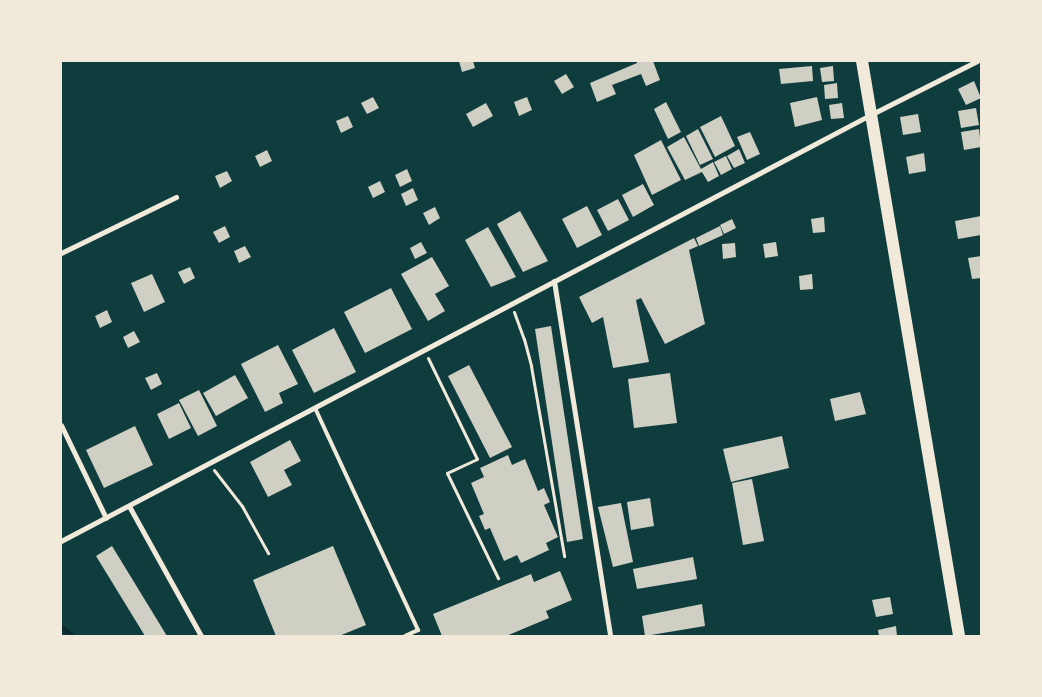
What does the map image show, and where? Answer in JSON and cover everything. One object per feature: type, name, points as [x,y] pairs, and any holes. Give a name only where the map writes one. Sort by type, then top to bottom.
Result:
[{"type":"main road","points":[[862,61],[959,636]]},
{"type":"street","points":[[61,541],[870,115],[977,61]]},
{"type":"street","points":[[61,253],[176,197]]},
{"type":"street","points":[[554,282],[610,636]]},
{"type":"street","points":[[61,425],[106,518]]},
{"type":"street","points":[[130,506],[201,636]]},
{"type":"lane","points":[[316,408],[418,630],[405,636]]},
{"type":"path","points":[[510,305],[528,351],[564,556]]},
{"type":"path","points":[[424,350],[477,459],[447,474],[498,578]]},
{"type":"path","points":[[209,464],[242,506],[268,553]]},
{"type":"building","points":[[459,61],[473,61],[475,68],[462,72]]},
{"type":"building","points":[[637,61],[653,61],[660,80],[646,86],[641,74],[612,85],[616,94],[597,102],[590,83],[637,63]]},
{"type":"building","points":[[812,66],[813,81],[781,84],[779,69]]},
{"type":"building","points":[[833,66],[834,81],[822,82],[820,68]]},
{"type":"building","points":[[566,74],[574,87],[562,94],[554,81]]},
{"type":"building","points":[[974,81],[981,98],[966,105],[958,89]]},
{"type":"building","points":[[837,83],[838,98],[825,99],[824,85]]},
{"type":"building","points":[[373,97],[379,108],[367,114],[361,103]]},
{"type":"building","points":[[527,97],[532,110],[519,116],[514,102]]},
{"type":"building","points":[[817,97],[822,120],[795,127],[790,103]]},
{"type":"building","points":[[666,102],[681,132],[668,139],[654,109]]},
{"type":"building","points":[[486,103],[493,116],[473,127],[466,114]]},
{"type":"building","points":[[842,103],[844,118],[831,119],[829,105]]},
{"type":"building","points":[[976,108],[979,125],[961,128],[958,111]]},
{"type":"building","points":[[918,114],[921,132],[903,135],[900,117]]},
{"type":"building","points":[[348,116],[353,127],[341,133],[336,121]]},
{"type":"building","points":[[721,116],[735,146],[715,157],[700,127]]},
{"type":"building","points":[[698,129],[713,159],[700,165],[686,136]]},
{"type":"building","points":[[979,129],[981,147],[964,150],[961,132]]},
{"type":"building","points":[[750,132],[760,154],[747,160],[737,137]]},
{"type":"building","points":[[684,137],[701,169],[713,162],[719,176],[708,182],[702,172],[685,180],[667,147]]},
{"type":"building","points":[[661,140],[681,180],[652,195],[634,155]]},
{"type":"building","points":[[739,149],[745,163],[734,168],[727,156]]},
{"type":"building","points":[[267,150],[272,161],[260,167],[255,156]]},
{"type":"building","points":[[924,153],[926,171],[909,174],[906,157]]},
{"type":"building","points":[[726,156],[732,169],[721,175],[714,162]]},
{"type":"building","points":[[407,169],[412,181],[400,187],[395,175]]},
{"type":"building","points":[[227,171],[232,181],[220,188],[215,176]]},
{"type":"building","points":[[380,181],[385,192],[373,198],[368,187]]},
{"type":"building","points":[[643,184],[654,205],[633,217],[622,195]]},
{"type":"building","points":[[413,188],[418,200],[406,206],[401,194]]},
{"type":"building","points":[[618,199],[629,220],[608,231],[597,210]]},
{"type":"building","points":[[587,206],[602,235],[577,248],[562,219]]},
{"type":"building","points":[[435,207],[440,218],[429,225],[423,213]]},
{"type":"building","points":[[520,211],[548,261],[523,272],[497,224]]},
{"type":"building","points":[[981,216],[981,235],[958,239],[955,221]]},
{"type":"building","points":[[824,217],[825,232],[813,233],[811,219]]},
{"type":"building","points":[[732,219],[736,228],[724,234],[720,225]]},
{"type":"building","points":[[225,226],[230,237],[219,243],[213,232]]},
{"type":"building","points":[[720,226],[723,235],[699,246],[696,238]]},
{"type":"building","points":[[488,227],[516,277],[491,287],[465,240]]},
{"type":"building","points":[[694,238],[698,246],[689,250],[705,324],[665,344],[641,298],[636,300],[649,362],[613,368],[603,317],[592,323],[579,297]]},
{"type":"building","points":[[421,242],[427,253],[415,259],[410,248]]},
{"type":"building","points":[[776,242],[778,256],[765,258],[763,244]]},
{"type":"building","points":[[735,243],[736,257],[723,259],[722,244]]},
{"type":"building","points":[[245,246],[251,257],[239,263],[234,251]]},
{"type":"building","points":[[981,256],[981,278],[972,279],[968,258]]},
{"type":"building","points":[[432,257],[449,286],[435,294],[445,311],[428,321],[401,274]]},
{"type":"building","points":[[190,267],[195,278],[184,284],[178,272]]},
{"type":"building","points":[[152,274],[165,302],[144,312],[131,283]]},
{"type":"building","points":[[812,274],[813,289],[800,290],[799,276]]},
{"type":"building","points":[[391,288],[412,329],[365,353],[344,312]]},
{"type":"building","points":[[107,310],[112,322],[100,328],[95,316]]},
{"type":"building","points":[[551,326],[583,539],[567,542],[535,329]]},
{"type":"building","points":[[334,328],[356,372],[314,393],[292,350]]},
{"type":"building","points":[[134,331],[140,342],[128,348],[123,337]]},
{"type":"building","points":[[278,345],[298,384],[279,393],[283,403],[265,412],[241,364]]},
{"type":"building","points":[[469,365],[512,447],[490,458],[448,376]]},
{"type":"building","points":[[157,373],[162,384],[151,390],[145,378]]},
{"type":"building","points":[[670,373],[677,423],[634,428],[628,379]]},
{"type":"building","points":[[235,375],[248,398],[216,416],[203,393]]},
{"type":"building","points":[[199,390],[217,426],[198,436],[179,400]]},
{"type":"building","points":[[860,392],[866,414],[835,421],[830,399]]},
{"type":"building","points":[[179,403],[191,428],[169,439],[157,414]]},
{"type":"building","points":[[135,426],[153,465],[104,488],[86,450]]},
{"type":"building","points":[[782,436],[789,468],[731,482],[723,449]]},
{"type":"building","points":[[290,440],[301,461],[284,470],[292,485],[268,497],[250,462]]},
{"type":"building","points":[[508,455],[512,465],[525,459],[538,491],[544,488],[550,502],[544,505],[558,537],[546,543],[549,550],[521,563],[517,555],[504,561],[490,528],[485,530],[479,516],[484,514],[471,483],[484,477],[480,468]]},
{"type":"building","points":[[752,479],[764,541],[743,545],[732,483]]},
{"type":"building","points":[[650,498],[654,526],[631,530],[627,502]]},
{"type":"building","points":[[621,503],[633,562],[613,567],[598,507]]},
{"type":"building","points":[[112,546],[167,636],[145,636],[96,556]]},
{"type":"building","points":[[333,546],[366,625],[339,636],[276,636],[253,580]]},
{"type":"building","points":[[693,557],[697,579],[637,589],[633,569]]},
{"type":"building","points":[[560,571],[572,600],[546,611],[549,618],[506,636],[442,636],[433,614],[531,574],[534,582]]},
{"type":"building","points":[[890,597],[893,614],[876,617],[872,600]]},
{"type":"building","points":[[702,604],[705,626],[645,636],[642,616]]},
{"type":"building","points":[[896,626],[897,636],[879,636],[878,630]]},
{"type":"waterway","points":[[61,627],[72,636]]}]
